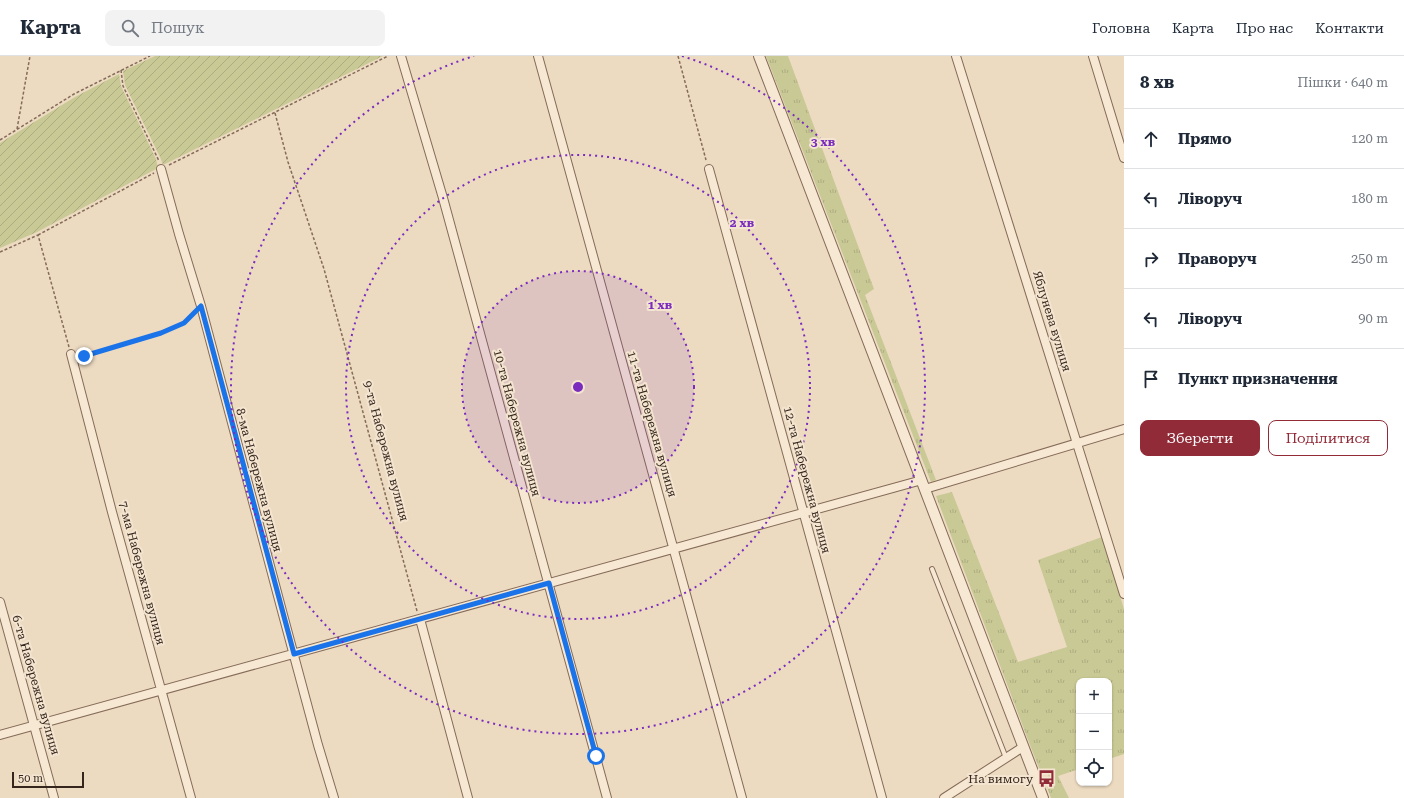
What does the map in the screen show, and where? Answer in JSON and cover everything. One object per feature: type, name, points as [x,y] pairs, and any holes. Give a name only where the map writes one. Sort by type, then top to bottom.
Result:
[{"type":"street","name":"10-та Набережна вулиця","points":[[401,56],[443,198],[607,798]]},
{"type":"street","name":"11-та Набережна вулиця","points":[[538,56],[742,798]]},
{"type":"street","points":[[759,56],[1043,798]]},
{"type":"street","name":"Яблунева вулиця","points":[[956,56],[1124,594]]},
{"type":"street","points":[[1092,56],[1124,158]]},
{"type":"street","name":"8-ма Набережна вулиця","points":[[161,169],[201,306],[318,746],[334,798]]},
{"type":"street","name":"12-та Набережна вулиця","points":[[709,169],[882,798]]},
{"type":"street","name":"7-ма Набережна вулиця","points":[[72,354],[114,519],[191,798]]},
{"type":"street","points":[[0,735],[674,548],[804,513],[924,484],[1124,429]]},
{"type":"street","name":"6-та Набережна вулиця","points":[[0,602],[54,798]]},
{"type":"street","points":[[420,619],[468,798]]},
{"type":"street","points":[[944,798],[1023,748]]},
{"type":"lane","points":[[932,569],[1006,758]]},
{"type":"path","points":[[17,130],[30,56]]},
{"type":"path","points":[[0,140],[74,94],[150,56]]},
{"type":"path","points":[[0,252],[38,235],[161,169],[388,56]]},
{"type":"path","points":[[678,56],[709,169]]},
{"type":"path","points":[[121,70],[123,86],[158,158],[161,169]]},
{"type":"path","name":"9-та Набережна вулиця","points":[[275,112],[288,162],[324,269],[420,619]]},
{"type":"path","points":[[38,235],[72,354],[84,356],[161,333],[184,323],[201,306]]},
{"type":"green space","points":[[155,56],[383,56],[163,165],[125,85],[123,71]]},
{"type":"green space","points":[[766,56],[788,56],[874,289],[865,295],[936,480],[931,482]]},
{"type":"green space","points":[[119,74],[121,86],[156,159],[158,168],[37,232],[0,248],[0,143],[75,97]]},
{"type":"green space","points":[[952,492],[1018,662],[1067,647],[1038,560],[1102,537],[1124,609],[1124,754],[1112,758],[1112,678],[1076,678],[1076,770],[1058,776],[1069,798],[1051,798],[1047,787],[1052,785],[1047,772],[1041,773],[936,496]]},
{"type":"place","name":"На вимогу","points":[[1046,779]]},
{"type":"route","points":[[84,356],[161,333],[184,323],[201,306],[294,654],[549,583],[596,756]]}]
